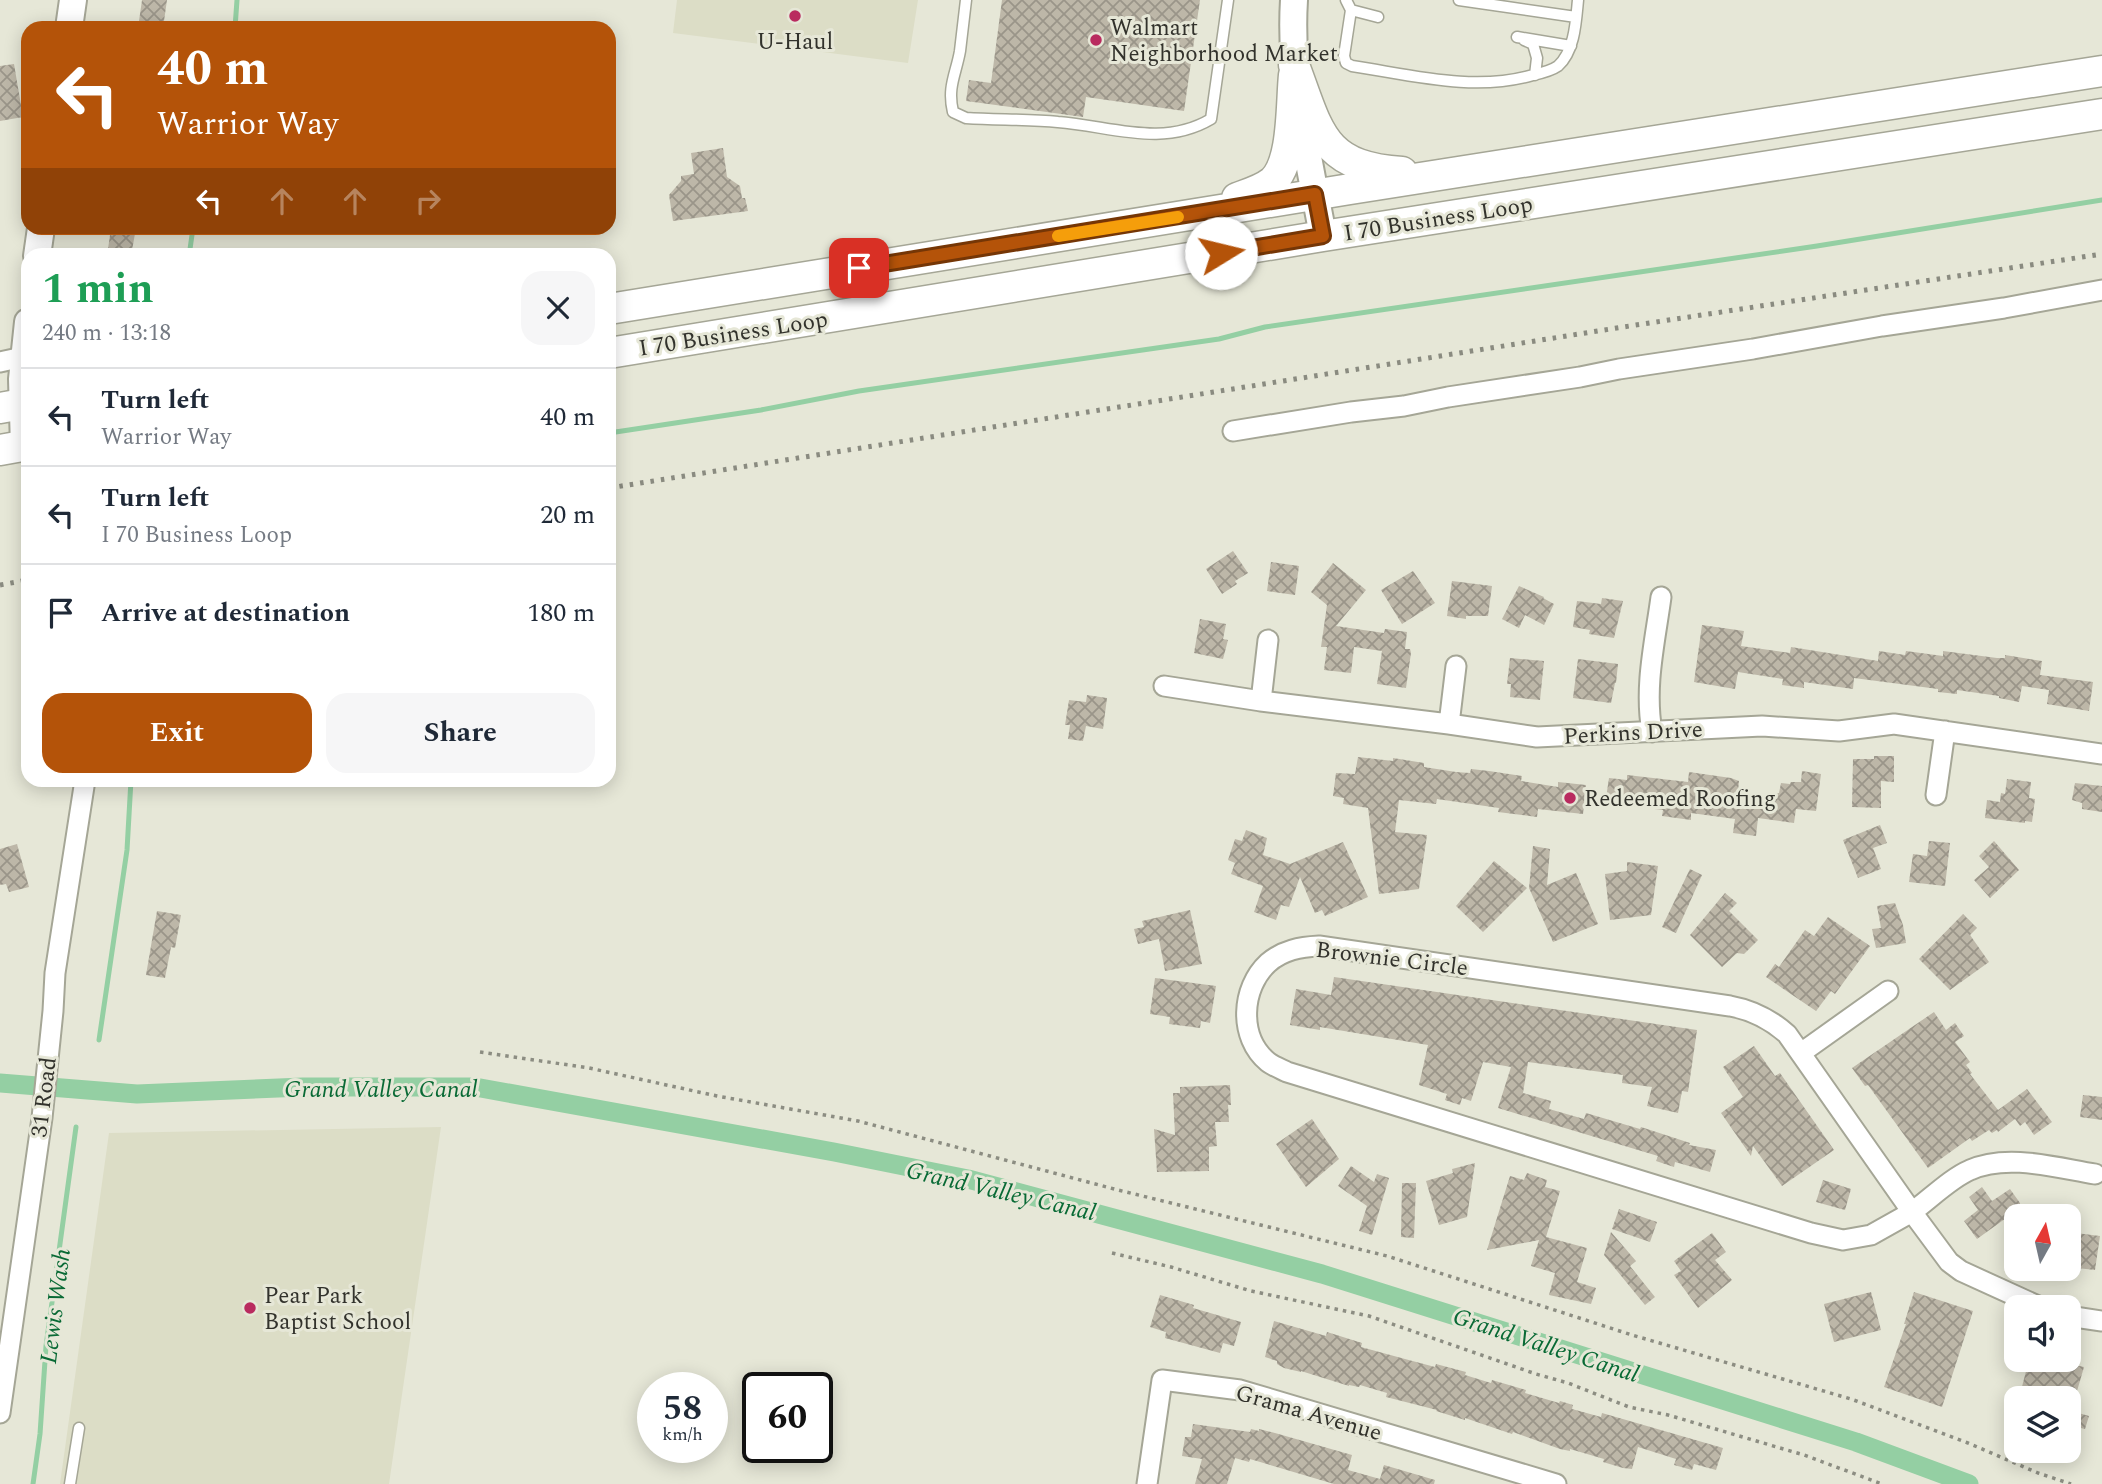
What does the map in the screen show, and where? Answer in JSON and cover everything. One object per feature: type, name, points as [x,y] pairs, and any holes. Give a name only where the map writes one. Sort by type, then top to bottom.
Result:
[{"type":"main road","points":[[70,21],[73,0]]},
{"type":"main road","points":[[1133,224],[1233,200],[1259,190],[1272,182],[1279,173],[1286,154],[1294,65],[1294,0]]},
{"type":"main road","points":[[1294,65],[1318,127],[1329,144],[1348,160],[1375,170],[1406,172],[1508,164]]},
{"type":"main road","points":[[1294,65],[1323,236]]},
{"type":"main road","name":"I 70 Business Loop","points":[[616,308],[1315,194],[2102,71]]},
{"type":"main road","name":"I 70 Business Loop","points":[[616,352],[1323,236],[2102,114]]},
{"type":"main road","points":[[18,447],[12,360],[21,339]]},
{"type":"street","points":[[1233,431],[1404,406],[2102,290]]},
{"type":"street","points":[[1652,732],[1648,687],[1661,597]]},
{"type":"street","points":[[1261,701],[1268,640]]},
{"type":"street","points":[[1449,724],[1456,666]]},
{"type":"street","name":"Perkins Drive","points":[[1164,686],[1537,737],[1762,726],[1839,731],[1894,724],[2102,754]]},
{"type":"street","points":[[1937,795],[1945,731]]},
{"type":"street","name":"31 Road","points":[[0,1413],[42,1118],[55,973],[84,787]]},
{"type":"street","name":"Brownie Circle","points":[[1912,1212],[1871,1235],[1843,1240],[1287,1072],[1268,1062],[1258,1050],[1250,1036],[1247,1004],[1255,981],[1269,962],[1284,952],[1319,946],[1739,1007],[1756,1013],[1787,1034],[1949,1262],[1961,1271],[2014,1295]]},
{"type":"street","points":[[1801,1053],[1888,991]]},
{"type":"street","points":[[1912,1212],[1968,1170],[1993,1162],[2015,1162],[2095,1174]]},
{"type":"street","points":[[2081,1318],[2102,1321]]},
{"type":"street","name":"Grama Avenue","points":[[1147,1484],[1162,1380],[1240,1390],[1556,1484]]},
{"type":"lane","points":[[966,0],[959,55],[949,97],[953,112],[966,118],[1057,121],[1158,135],[1194,129],[1211,118],[1228,0]]},
{"type":"lane","points":[[1459,0],[1576,17]]},
{"type":"lane","points":[[1378,17],[1348,5],[1345,56],[1346,62],[1352,66],[1457,82],[1486,83],[1517,80],[1547,72],[1559,65],[1571,46],[1578,0]]},
{"type":"lane","points":[[1535,75],[1537,58],[1533,44],[1517,37],[1571,46]]},
{"type":"lane","points":[[70,1484],[79,1428]]},
{"type":"path","points":[[480,1052],[589,1068],[717,1096],[858,1121],[1387,1256],[1632,1335],[1851,1399],[2071,1484]]},
{"type":"path","points":[[1112,1253],[1251,1291],[1369,1316],[1568,1383],[1629,1407],[1668,1415],[1804,1455],[1882,1484]]},
{"type":"shaded area","name":"U-Haul","points":[[677,0],[918,0],[908,63],[673,33]]},
{"type":"shaded area","name":"Pear Park Baptist School","points":[[441,1127],[389,1484],[60,1484],[109,1133]]},
{"type":"building","points":[[142,0],[167,0],[164,21],[139,21]]},
{"type":"building","name":"Walmart Neighborhood Market","points":[[1002,0],[1200,0],[1184,111],[1086,97],[1083,117],[966,101],[969,80],[991,83]]},
{"type":"building","points":[[14,64],[21,117],[0,121],[0,66]]},
{"type":"building","points":[[723,148],[727,177],[740,186],[748,211],[673,221],[669,195],[681,181],[681,176],[694,174],[691,153]]},
{"type":"building","points":[[110,235],[135,235],[132,248],[108,248]]},
{"type":"building","points":[[1233,551],[1248,573],[1222,594],[1206,569]]},
{"type":"building","points":[[1271,562],[1299,566],[1295,595],[1267,591]]},
{"type":"building","points":[[1333,563],[1366,590],[1336,626],[1384,633],[1385,629],[1407,632],[1405,649],[1410,649],[1411,653],[1406,688],[1377,684],[1382,651],[1354,647],[1351,673],[1324,670],[1327,647],[1321,647],[1327,605],[1311,592]]},
{"type":"building","points":[[1413,571],[1435,603],[1402,624],[1381,590]]},
{"type":"building","points":[[1452,581],[1492,586],[1488,616],[1466,616],[1466,619],[1447,616]]},
{"type":"building","points":[[1519,586],[1554,604],[1544,625],[1525,615],[1519,628],[1502,619]]},
{"type":"building","points":[[1602,598],[1623,601],[1614,638],[1589,634],[1590,630],[1573,627],[1577,601],[1601,604]]},
{"type":"building","points":[[1200,619],[1226,624],[1223,639],[1228,640],[1223,659],[1194,653]]},
{"type":"building","points":[[1702,625],[1744,631],[1741,646],[1790,653],[1791,647],[1878,661],[1879,651],[1905,655],[1906,651],[1943,656],[1943,651],[1997,658],[2005,658],[2005,655],[2042,661],[2040,675],[2093,682],[2089,711],[2047,704],[2049,690],[2022,686],[2019,702],[1999,696],[1957,690],[1957,694],[1938,692],[1938,689],[1854,678],[1853,689],[1804,682],[1804,688],[1782,685],[1783,679],[1738,672],[1735,689],[1694,682]]},
{"type":"building","points":[[1510,658],[1544,661],[1540,700],[1510,697],[1511,684],[1507,684]]},
{"type":"building","points":[[1578,659],[1618,664],[1611,703],[1573,698]]},
{"type":"building","points":[[1087,695],[1107,698],[1103,729],[1086,726],[1083,741],[1068,739],[1070,725],[1065,725],[1069,700],[1086,702]]},
{"type":"building","points":[[1874,756],[1894,756],[1894,782],[1881,781],[1881,808],[1852,807],[1853,759],[1874,759]]},
{"type":"building","points":[[1358,757],[1393,761],[1393,758],[1456,772],[1470,773],[1471,769],[1489,771],[1522,776],[1521,781],[1558,787],[1558,782],[1586,785],[1583,814],[1538,809],[1537,817],[1498,812],[1499,808],[1437,799],[1436,804],[1399,800],[1395,832],[1427,835],[1419,889],[1379,894],[1368,808],[1343,804],[1344,798],[1333,796],[1336,773],[1355,774]]},
{"type":"building","points":[[1802,771],[1821,774],[1816,811],[1796,809],[1794,823],[1758,818],[1756,836],[1733,833],[1735,819],[1691,813],[1691,820],[1662,816],[1663,810],[1630,806],[1622,804],[1623,801],[1606,798],[1609,778],[1627,780],[1627,775],[1688,782],[1689,772],[1731,778],[1739,781],[1738,792],[1775,799],[1781,783],[1801,782]]},
{"type":"building","points":[[2007,779],[2031,782],[2029,798],[2035,799],[2032,822],[1985,818],[1987,800],[2000,802],[2001,793],[2005,794]]},
{"type":"building","points":[[2075,783],[2102,786],[2102,812],[2082,809],[2082,803],[2072,800]]},
{"type":"building","points":[[1880,825],[1887,843],[1873,848],[1881,869],[1858,878],[1843,840]]},
{"type":"building","points":[[1246,830],[1267,838],[1263,855],[1290,864],[1343,842],[1368,897],[1325,916],[1322,910],[1315,913],[1300,877],[1289,907],[1281,905],[1276,920],[1254,912],[1263,886],[1231,874],[1235,863],[1228,860],[1235,839],[1242,841]]},
{"type":"building","points":[[1929,841],[1950,843],[1945,886],[1909,882],[1913,854],[1927,856]]},
{"type":"building","points":[[1994,841],[2019,870],[1990,898],[1974,880],[1989,867],[1979,856]]},
{"type":"building","points":[[17,844],[29,887],[9,892],[6,884],[0,885],[0,849]]},
{"type":"building","points":[[1533,846],[1550,849],[1547,885],[1576,873],[1598,924],[1553,942],[1529,888]]},
{"type":"building","points":[[1494,861],[1527,888],[1483,932],[1456,906]]},
{"type":"building","points":[[1627,862],[1658,866],[1651,915],[1610,920],[1605,874],[1627,871]]},
{"type":"building","points":[[1690,869],[1702,875],[1676,933],[1662,927]]},
{"type":"building","points":[[1725,893],[1737,903],[1729,911],[1758,940],[1744,954],[1737,953],[1722,967],[1690,935]]},
{"type":"building","points":[[1895,903],[1906,943],[1876,948],[1872,929],[1881,928],[1877,906]]},
{"type":"building","points":[[1190,910],[1202,964],[1165,971],[1159,939],[1138,944],[1134,929],[1144,927],[1142,921]]},
{"type":"building","points":[[157,911],[181,915],[175,948],[171,947],[165,978],[146,975]]},
{"type":"building","points":[[1963,914],[1977,928],[1970,935],[1989,962],[1950,990],[1919,959]]},
{"type":"building","points":[[1828,917],[1870,946],[1835,994],[1831,991],[1816,1011],[1766,977],[1775,964],[1779,967],[1805,930],[1814,936]]},
{"type":"building","points":[[1334,977],[1697,1030],[1688,1092],[1682,1091],[1678,1113],[1647,1106],[1652,1087],[1622,1083],[1623,1075],[1528,1062],[1523,1093],[1551,1101],[1549,1109],[1584,1119],[1586,1113],[1640,1129],[1641,1127],[1690,1143],[1689,1145],[1716,1150],[1710,1172],[1675,1162],[1674,1167],[1656,1161],[1658,1156],[1498,1108],[1511,1067],[1483,1062],[1471,1101],[1462,1098],[1460,1105],[1445,1100],[1447,1094],[1419,1085],[1428,1045],[1320,1027],[1320,1030],[1290,1025],[1296,989],[1331,995]]},
{"type":"building","points":[[1155,978],[1216,986],[1210,1023],[1201,1021],[1200,1028],[1169,1024],[1170,1017],[1150,1014]]},
{"type":"building","points":[[1934,1012],[1946,1030],[1955,1023],[1964,1036],[1955,1042],[1970,1062],[1966,1065],[1972,1073],[1970,1074],[1998,1110],[2027,1089],[2052,1122],[2034,1135],[2025,1122],[2020,1126],[2015,1119],[1998,1132],[1997,1130],[1992,1133],[1989,1130],[1972,1141],[1970,1138],[1928,1168],[1868,1085],[1865,1086],[1852,1068]]},
{"type":"building","points":[[1754,1046],[1775,1076],[1780,1073],[1834,1150],[1782,1186],[1753,1146],[1751,1156],[1721,1113],[1743,1097],[1723,1067]]},
{"type":"building","points":[[1230,1085],[1229,1122],[1215,1122],[1217,1146],[1209,1147],[1209,1171],[1157,1172],[1154,1129],[1175,1135],[1173,1093],[1180,1093],[1180,1087]]},
{"type":"building","points":[[2083,1095],[2102,1097],[2102,1120],[2080,1117]]},
{"type":"building","points":[[1312,1119],[1339,1159],[1306,1187],[1276,1144]]},
{"type":"building","points":[[1475,1163],[1467,1217],[1439,1225],[1426,1181],[1453,1173],[1452,1169]]},
{"type":"building","points":[[1351,1166],[1374,1182],[1377,1174],[1389,1178],[1372,1235],[1359,1231],[1367,1206],[1338,1186]]},
{"type":"building","points":[[1527,1173],[1547,1180],[1545,1187],[1560,1191],[1546,1237],[1587,1248],[1577,1282],[1596,1288],[1591,1304],[1549,1295],[1555,1273],[1531,1266],[1539,1240],[1487,1250],[1510,1176],[1524,1180]]},
{"type":"building","points":[[1823,1180],[1851,1189],[1845,1210],[1816,1202]]},
{"type":"building","points":[[1402,1183],[1416,1183],[1414,1238],[1401,1237]]},
{"type":"building","points":[[1982,1187],[1992,1201],[2010,1189],[2020,1204],[2004,1204],[2004,1220],[1977,1239],[1964,1221],[1978,1210],[1969,1197]]},
{"type":"building","points":[[1619,1209],[1657,1222],[1650,1242],[1612,1229]]},
{"type":"building","points":[[1611,1232],[1636,1261],[1630,1266],[1655,1297],[1645,1305],[1604,1255]]},
{"type":"building","points":[[1712,1233],[1726,1252],[1715,1260],[1732,1280],[1698,1308],[1674,1275],[1681,1271],[1674,1261]]},
{"type":"building","points":[[2081,1234],[2100,1236],[2095,1270],[2081,1268]]},
{"type":"building","points":[[1871,1292],[1881,1330],[1834,1342],[1824,1304]]},
{"type":"building","points":[[1914,1292],[1973,1311],[1942,1407],[1884,1387]]},
{"type":"building","points":[[1160,1295],[1241,1322],[1234,1346],[1223,1343],[1220,1353],[1165,1338],[1166,1332],[1150,1327]]},
{"type":"building","points":[[1274,1321],[1326,1336],[1327,1332],[1362,1343],[1361,1347],[1435,1367],[1436,1364],[1466,1372],[1465,1375],[1491,1383],[1492,1380],[1526,1390],[1525,1393],[1573,1405],[1572,1409],[1601,1417],[1602,1413],[1723,1448],[1716,1470],[1694,1464],[1692,1470],[1674,1465],[1676,1459],[1638,1447],[1632,1469],[1623,1468],[1603,1462],[1604,1459],[1570,1449],[1560,1449],[1513,1432],[1512,1434],[1465,1418],[1386,1397],[1387,1393],[1360,1385],[1349,1386],[1284,1368],[1277,1364],[1277,1361],[1265,1357]]},
{"type":"building","points":[[2081,1366],[2084,1367],[2078,1386],[2022,1386],[2026,1372],[2081,1372]]},
{"type":"building","points":[[2081,1414],[2089,1416],[2085,1429],[2081,1428]]},
{"type":"building","points":[[1193,1424],[1250,1432],[1251,1429],[1259,1429],[1352,1455],[1348,1470],[1380,1479],[1384,1465],[1435,1480],[1434,1484],[1334,1484],[1250,1459],[1249,1462],[1235,1458],[1227,1484],[1195,1484],[1202,1459],[1182,1456],[1185,1437],[1191,1437]]},
{"type":"waterway","name":"Lewis Wash","points":[[236,21],[237,0]]},
{"type":"waterway","points":[[616,432],[761,410],[859,391],[1219,339],[1265,327],[1817,246],[2102,200]]},
{"type":"waterway","name":"Lewis Wash","points":[[190,248],[192,235]]},
{"type":"waterway","name":"Lewis Wash","points":[[99,1040],[127,850],[131,787]]},
{"type":"waterway","name":"Grand Valley Canal","points":[[0,1083],[137,1094],[303,1087],[475,1087],[968,1179],[1322,1274],[1856,1442],[1969,1484]]},
{"type":"waterway","name":"Lewis Wash","points":[[33,1484],[40,1434],[46,1346],[76,1127]]},
{"type":"railway","points":[[616,487],[2102,254]]},
{"type":"railway","points":[[0,585],[21,581]]},
{"type":"slow traffic","points":[[1058,236],[1178,217]]},
{"type":"place","name":"U-Haul","points":[[795,16]]},
{"type":"place","name":"Walmart Neighborhood Market","points":[[1096,40]]},
{"type":"place","name":"Redeemed Roofing","points":[[1570,798]]},
{"type":"place","name":"Pear Park Baptist School","points":[[250,1308]]},
{"type":"route","points":[[859,268],[1315,194],[1323,236],[1221,253]]}]
